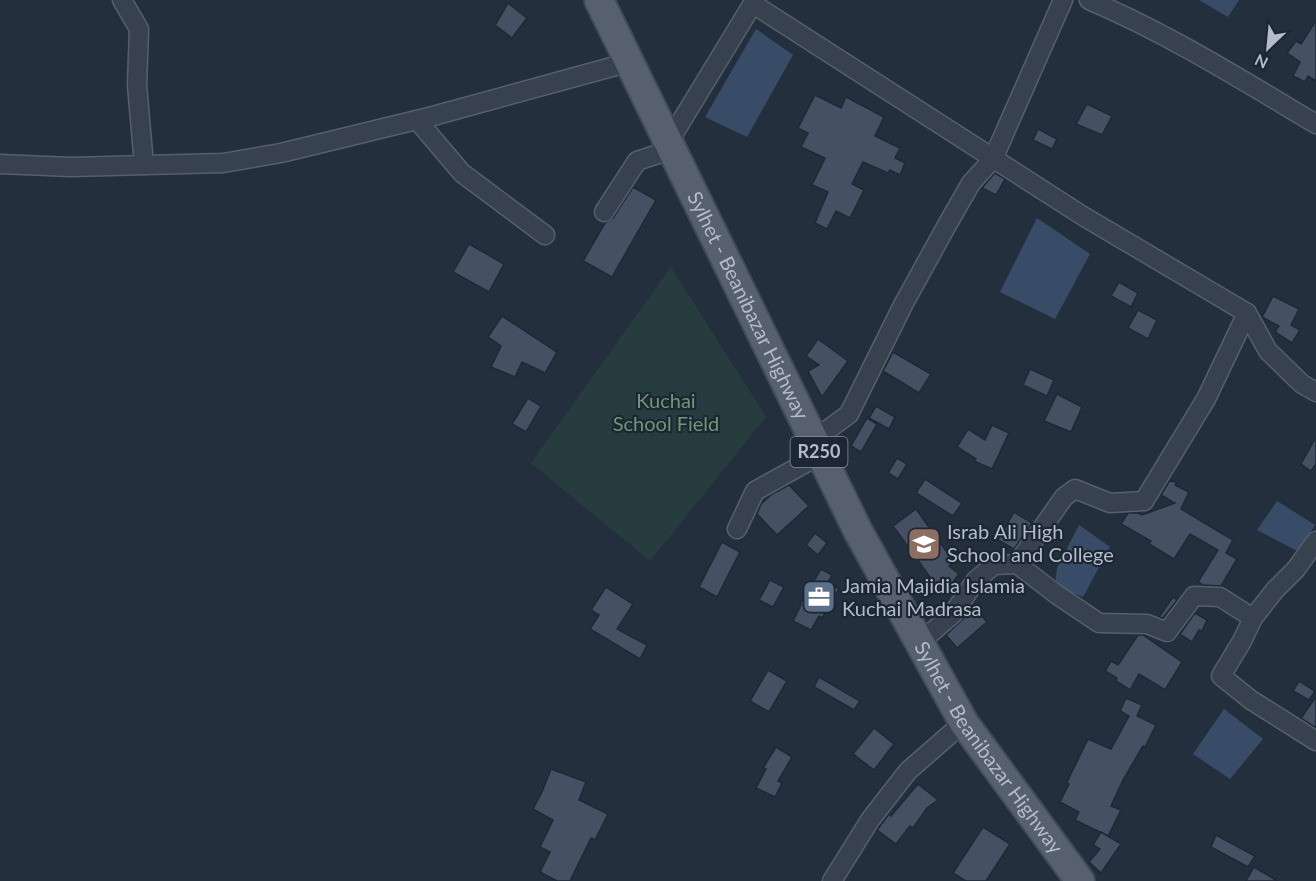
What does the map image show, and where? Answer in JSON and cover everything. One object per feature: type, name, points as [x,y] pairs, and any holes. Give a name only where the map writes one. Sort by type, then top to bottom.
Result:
[{"type":"main road","name":"Sylhet - Beanibazar Highway","points":[[587,0],[664,148],[812,450],[849,537],[955,730],[1066,881]]},
{"type":"main road","name":"Sylhet - Beanibazar Highway","points":[[599,0],[664,148]]},
{"type":"main road","name":"Sylhet - Beanibazar Highway","points":[[812,450],[963,723],[1080,881]]},
{"type":"street","points":[[122,0],[139,28],[137,85],[144,165]]},
{"type":"street","points":[[737,529],[755,491],[812,450],[849,414],[903,305],[947,225],[971,183],[993,159],[1063,0]]},
{"type":"street","points":[[1089,0],[1120,13],[1221,66],[1316,124]]},
{"type":"street","points":[[604,212],[637,162],[664,148],[754,2],[993,159],[1103,228],[1247,313],[1268,351],[1302,384],[1316,392]]},
{"type":"street","points":[[0,165],[71,167],[224,163],[281,153],[417,120],[619,65]]},
{"type":"street","points":[[417,120],[462,173],[545,235]]},
{"type":"street","points":[[1017,564],[1064,497],[1075,489],[1110,503],[1144,501],[1206,399],[1247,313]]},
{"type":"street","points":[[1316,541],[1296,569],[1275,590],[1253,618],[1221,676],[1251,700],[1316,741]]},
{"type":"street","points":[[919,643],[953,614],[976,580],[994,564],[1017,564],[1056,594],[1099,622],[1148,624],[1167,632],[1194,596],[1220,597],[1253,618]]},
{"type":"street","points":[[832,881],[870,820],[908,771],[955,730]]},
{"type":"green space","name":"Kuchai School Field","points":[[671,267],[766,417],[650,561],[531,463]]},
{"type":"water","points":[[1199,0],[1239,0],[1228,17]]},
{"type":"water","points":[[756,29],[793,55],[747,137],[705,117]]},
{"type":"water","points":[[1037,218],[1090,254],[1055,319],[1000,292]]},
{"type":"water","points":[[1277,501],[1315,525],[1299,552],[1257,530]]},
{"type":"water","points":[[1079,525],[1110,547],[1083,597],[1055,586],[1057,568]]},
{"type":"water","points":[[1224,709],[1263,739],[1230,779],[1193,754]]},
{"type":"building","points":[[508,3],[527,18],[512,38],[495,25]]},
{"type":"building","points":[[1316,21],[1316,81],[1308,76],[1305,82],[1293,76],[1300,62],[1287,53],[1296,41],[1301,44]]},
{"type":"building","points":[[815,95],[841,108],[846,97],[884,117],[875,136],[900,148],[895,158],[905,163],[900,175],[890,170],[888,173],[863,162],[852,184],[864,190],[850,218],[836,211],[827,229],[815,223],[828,192],[812,185],[825,158],[801,147],[808,133],[798,128]]},
{"type":"building","points":[[1087,104],[1112,116],[1102,135],[1076,124]]},
{"type":"building","points":[[1038,129],[1057,139],[1052,149],[1033,140]]},
{"type":"building","points":[[995,173],[1005,179],[996,195],[982,188]]},
{"type":"building","points":[[633,187],[656,200],[612,277],[583,261],[605,223],[613,218]]},
{"type":"building","points":[[469,244],[504,264],[489,292],[453,272]]},
{"type":"building","points":[[1119,282],[1138,293],[1131,307],[1111,296]]},
{"type":"building","points":[[1273,296],[1299,309],[1291,325],[1300,330],[1292,343],[1275,332],[1279,326],[1262,317]]},
{"type":"building","points":[[1138,310],[1157,320],[1148,339],[1128,328]]},
{"type":"building","points":[[502,316],[557,352],[545,373],[522,362],[515,377],[491,367],[501,346],[488,337]]},
{"type":"building","points":[[818,339],[848,361],[822,397],[808,371],[819,365],[806,356]]},
{"type":"building","points":[[893,352],[931,374],[919,393],[883,371]]},
{"type":"building","points":[[1030,369],[1054,380],[1047,396],[1023,385]]},
{"type":"building","points":[[1057,394],[1082,407],[1071,432],[1044,421]]},
{"type":"building","points":[[528,398],[541,406],[526,432],[512,424]]},
{"type":"building","points":[[876,406],[895,417],[889,429],[869,418]]},
{"type":"building","points":[[867,418],[877,424],[861,452],[851,446]]},
{"type":"building","points":[[992,425],[1009,433],[992,469],[974,461],[976,459],[957,447],[968,429],[985,440]]},
{"type":"building","points":[[1316,437],[1316,464],[1311,471],[1301,464]]},
{"type":"building","points":[[897,458],[907,464],[898,479],[888,473]]},
{"type":"building","points":[[925,479],[962,503],[953,516],[916,493]]},
{"type":"building","points":[[1170,480],[1189,492],[1181,509],[1233,540],[1226,553],[1237,559],[1221,586],[1203,585],[1198,582],[1218,550],[1190,534],[1174,559],[1149,544],[1151,541],[1121,524],[1128,513],[1142,515],[1175,503],[1161,495]]},
{"type":"building","points":[[789,485],[809,506],[777,535],[757,514],[761,504],[772,494]]},
{"type":"building","name":"Israb Ali High School and College","points":[[916,509],[954,562],[949,566],[959,574],[943,595],[893,526]]},
{"type":"building","points":[[1014,512],[1032,523],[1014,549],[998,540]]},
{"type":"building","points":[[815,533],[827,543],[818,555],[806,545]]},
{"type":"building","points":[[722,542],[740,552],[717,597],[699,587]]},
{"type":"building","name":"Jamia Majidia Islamia Kuchai Madrasa","points":[[821,569],[832,575],[828,582],[839,589],[822,618],[819,616],[811,630],[793,621],[800,604]]},
{"type":"building","points":[[770,580],[784,587],[773,607],[759,600]]},
{"type":"building","points":[[606,587],[633,604],[617,629],[647,645],[640,659],[590,629],[599,615],[591,610]]},
{"type":"building","points":[[1173,597],[1177,600],[1163,618],[1159,617]]},
{"type":"building","points":[[975,608],[987,622],[957,648],[946,635]]},
{"type":"building","points":[[1195,613],[1207,620],[1202,631],[1199,630],[1192,642],[1180,634]]},
{"type":"building","points":[[1138,635],[1143,635],[1182,662],[1165,690],[1139,674],[1130,690],[1105,671],[1111,661],[1118,665]]},
{"type":"building","points":[[768,670],[787,681],[769,712],[750,701]]},
{"type":"building","points":[[819,677],[860,701],[854,710],[814,687]]},
{"type":"building","points":[[1299,681],[1315,691],[1309,700],[1293,691]]},
{"type":"building","points":[[1316,697],[1316,728],[1301,718]]},
{"type":"building","points":[[1126,698],[1142,705],[1137,716],[1156,725],[1145,747],[1143,746],[1123,780],[1111,806],[1121,810],[1108,836],[1075,820],[1079,812],[1060,802],[1088,739],[1111,749],[1129,716],[1120,711]]},
{"type":"building","points":[[874,728],[894,744],[874,770],[853,754]]},
{"type":"building","points":[[776,747],[792,757],[778,781],[782,783],[775,797],[756,788],[766,769],[763,768]]},
{"type":"building","points":[[551,769],[586,782],[579,800],[608,814],[595,840],[591,838],[570,881],[557,881],[540,872],[550,852],[540,847],[553,820],[533,809]]},
{"type":"building","points":[[918,784],[938,800],[927,808],[913,828],[910,826],[896,844],[877,830]]},
{"type":"building","points":[[983,827],[1010,844],[986,881],[966,881],[953,873]]},
{"type":"building","points":[[1101,832],[1121,844],[1101,873],[1089,862],[1100,849],[1093,845]]},
{"type":"building","points":[[1216,835],[1255,856],[1248,867],[1211,847]]},
{"type":"building","points":[[1254,867],[1277,881],[1246,881]]},
{"type":"place","name":"Israb Ali High School and College","points":[[924,544]]},
{"type":"place","name":"Jamia Majidia Islamia Kuchai Madrasa","points":[[819,597]]}]
